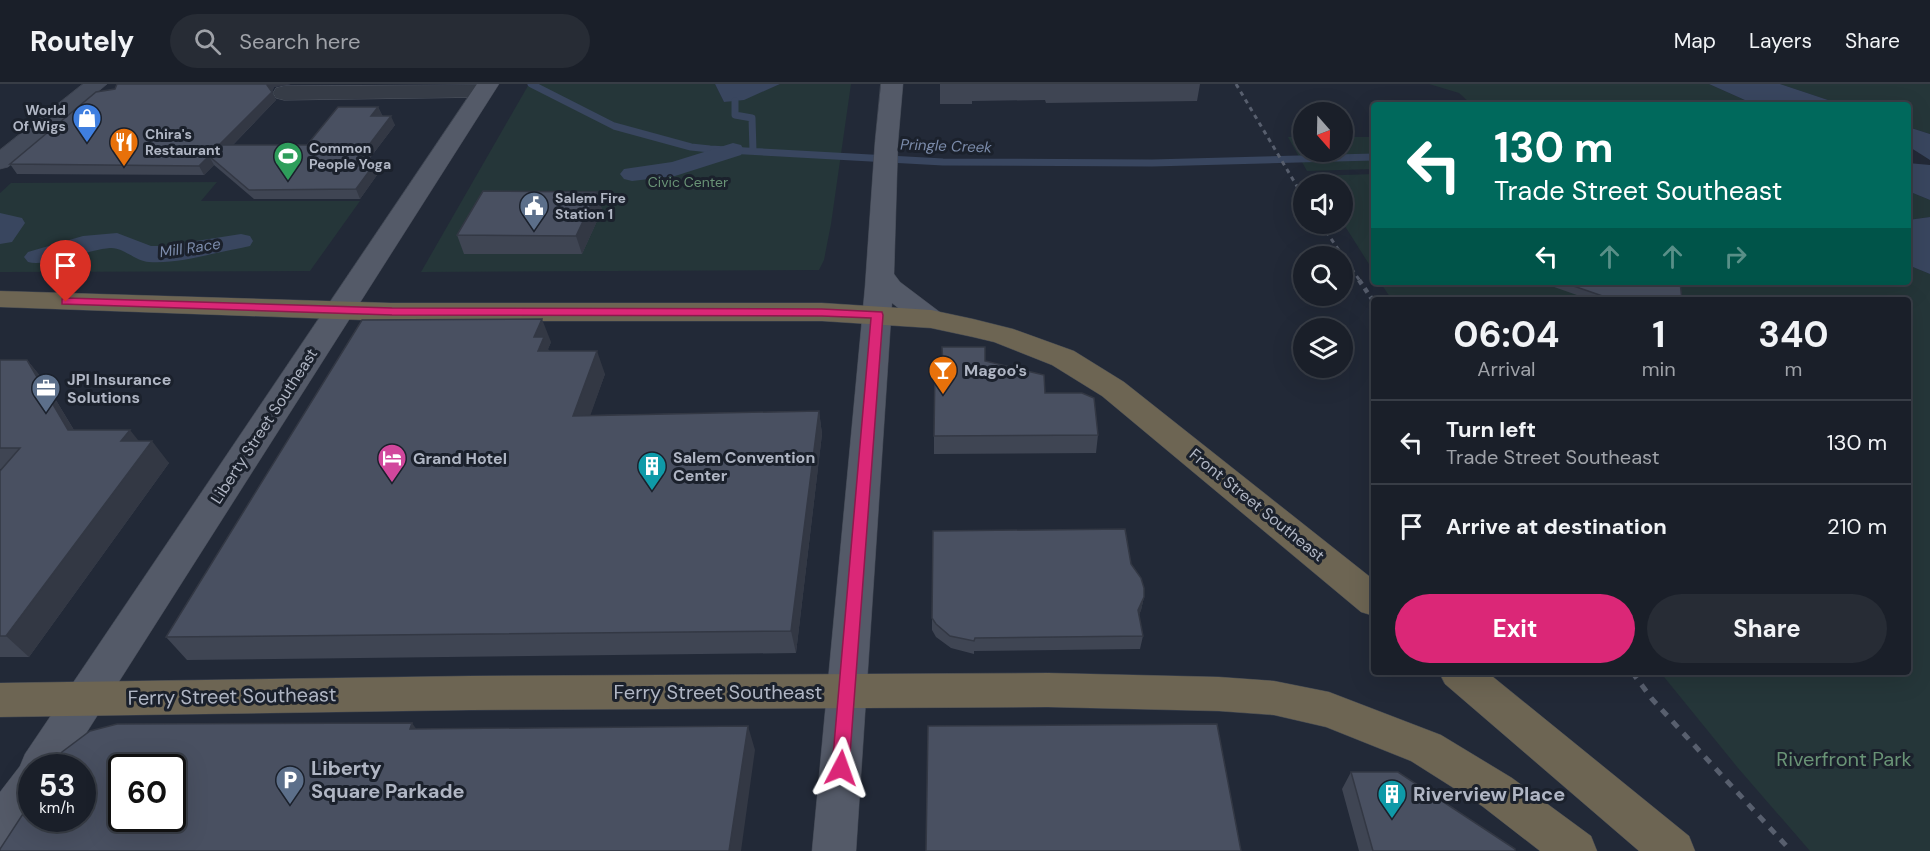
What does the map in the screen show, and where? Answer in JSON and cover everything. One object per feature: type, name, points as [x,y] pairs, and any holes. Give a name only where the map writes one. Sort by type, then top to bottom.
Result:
[{"type":"highway","name":"Front Street Southeast","points":[[0,300],[340,310],[822,312],[931,319],[1004,335],[1063,358],[1090,374],[1139,409],[1371,599]]},
{"type":"highway","points":[[1463,675],[1673,851]]},
{"type":"highway","name":"Ferry Street Southeast","points":[[0,700],[143,696],[1048,690],[1219,694],[1274,698],[1329,710],[1426,748],[1497,792],[1575,851]]},
{"type":"main road","name":"Liberty Street Southeast","points":[[49,754],[481,94]]},
{"type":"main road","points":[[834,851],[878,315],[882,204],[891,94]]},
{"type":"main road","points":[[879,274],[890,288],[931,319]]},
{"type":"main road","points":[[0,829],[18,802]]},
{"type":"street","points":[[32,109],[63,84]]},
{"type":"street","points":[[0,162],[97,90]]},
{"type":"street","points":[[284,93],[481,94]]},
{"type":"green space","name":"Civic Center","points":[[529,84],[715,84],[724,102],[749,97],[780,84],[851,84],[831,224],[824,260],[819,270],[421,272]]},
{"type":"green space","points":[[1429,84],[1709,84],[1749,102],[1469,102],[1459,93]]},
{"type":"green space","points":[[1780,84],[1930,84],[1930,134],[1911,128],[1911,102],[1834,102]]},
{"type":"green space","points":[[1353,137],[1371,137],[1371,169],[1307,171],[1302,162],[1353,162]]},
{"type":"green space","points":[[1371,174],[1371,267],[1350,234],[1353,234],[1353,175]]},
{"type":"green space","points":[[217,182],[201,201],[360,201],[310,271],[0,272],[0,193],[11,183]]},
{"type":"green space","points":[[1911,192],[1930,200],[1930,217],[1911,220]]},
{"type":"green space","name":"Riverfront Park","points":[[1911,266],[1930,274],[1930,851],[1810,851],[1738,768],[1662,675],[1911,675],[1911,297],[1390,297],[1382,285],[1911,285]]},
{"type":"water","points":[[715,84],[780,84],[744,100],[724,102]]},
{"type":"water","points":[[1709,84],[1780,84],[1834,102],[1749,102]]},
{"type":"water","points":[[1911,128],[1930,134],[1930,160],[1911,148]]},
{"type":"water","points":[[1911,163],[1930,165],[1930,200],[1911,192]]},
{"type":"water","points":[[1930,217],[1930,274],[1911,266],[1911,220]]},
{"type":"building","points":[[117,84],[267,84],[272,92],[219,145],[307,145],[338,107],[378,107],[371,116],[391,116],[353,166],[373,166],[356,189],[249,190],[209,156],[199,166],[10,164],[96,92],[115,89]]},
{"type":"building","points":[[483,191],[597,192],[576,236],[457,235]]},
{"type":"building","points":[[1571,285],[1680,285],[1682,297],[1605,297]]},
{"type":"building","points":[[542,319],[534,337],[544,337],[538,351],[597,351],[573,416],[819,411],[791,631],[166,637],[362,320]]},
{"type":"building","points":[[942,347],[985,347],[985,361],[1044,375],[1045,393],[1082,393],[1094,398],[1098,435],[934,436],[935,365],[943,365]]},
{"type":"building","points":[[0,360],[27,360],[68,430],[130,430],[121,441],[152,441],[6,636],[0,636],[0,471],[20,448],[0,448]]},
{"type":"building","points":[[1125,529],[1131,564],[1141,578],[1144,588],[1144,597],[1138,610],[1143,636],[975,638],[974,641],[950,636],[932,618],[933,531]]},
{"type":"building","points":[[412,723],[410,729],[748,726],[729,851],[0,851],[18,821],[18,832],[96,832],[96,754],[61,754],[90,731],[117,724]]},
{"type":"building","points":[[1217,724],[1241,851],[926,851],[928,726]]},
{"type":"building","points":[[1351,772],[1398,772],[1515,851],[1373,851]]},
{"type":"waterway","name":"Pringle Creek","points":[[531,84],[614,126],[691,147],[710,149],[943,162],[1152,163],[1371,157]]},
{"type":"waterway","points":[[735,101],[735,115],[752,118],[753,151]]},
{"type":"waterway","name":"Mill Race","points":[[632,174],[675,169],[733,150]]},
{"type":"waterway","name":"Mill Race","points":[[0,220],[13,223],[3,237]]},
{"type":"waterway","name":"Mill Race","points":[[37,257],[83,244],[117,240],[147,254],[164,254],[241,241]]},
{"type":"railway","points":[[1236,84],[1293,180]]},
{"type":"railway","points":[[1328,234],[1360,281]]},
{"type":"railway","points":[[1359,280],[1371,298]]},
{"type":"railway","points":[[1634,675],[1652,699],[1791,851]]},
{"type":"place","name":"World Of Wigs","points":[[87,144]]},
{"type":"place","name":"Chira's Restaurant","points":[[124,168]]},
{"type":"place","name":"Common People Yoga","points":[[288,182]]},
{"type":"place","name":"Salem Fire Station 1","points":[[534,232]]},
{"type":"place","name":"Magoo's","points":[[943,396]]},
{"type":"place","name":"JPI Insurance Solutions","points":[[46,414]]},
{"type":"place","name":"Grand Hotel","points":[[392,484]]},
{"type":"place","name":"Salem Convention Center","points":[[652,492]]},
{"type":"place","name":"Liberty Square Parkade","points":[[290,806]]},
{"type":"place","name":"Riverview Place","points":[[1392,820]]},
{"type":"route","points":[[66,302],[392,312],[822,312],[878,315],[841,768]]}]
